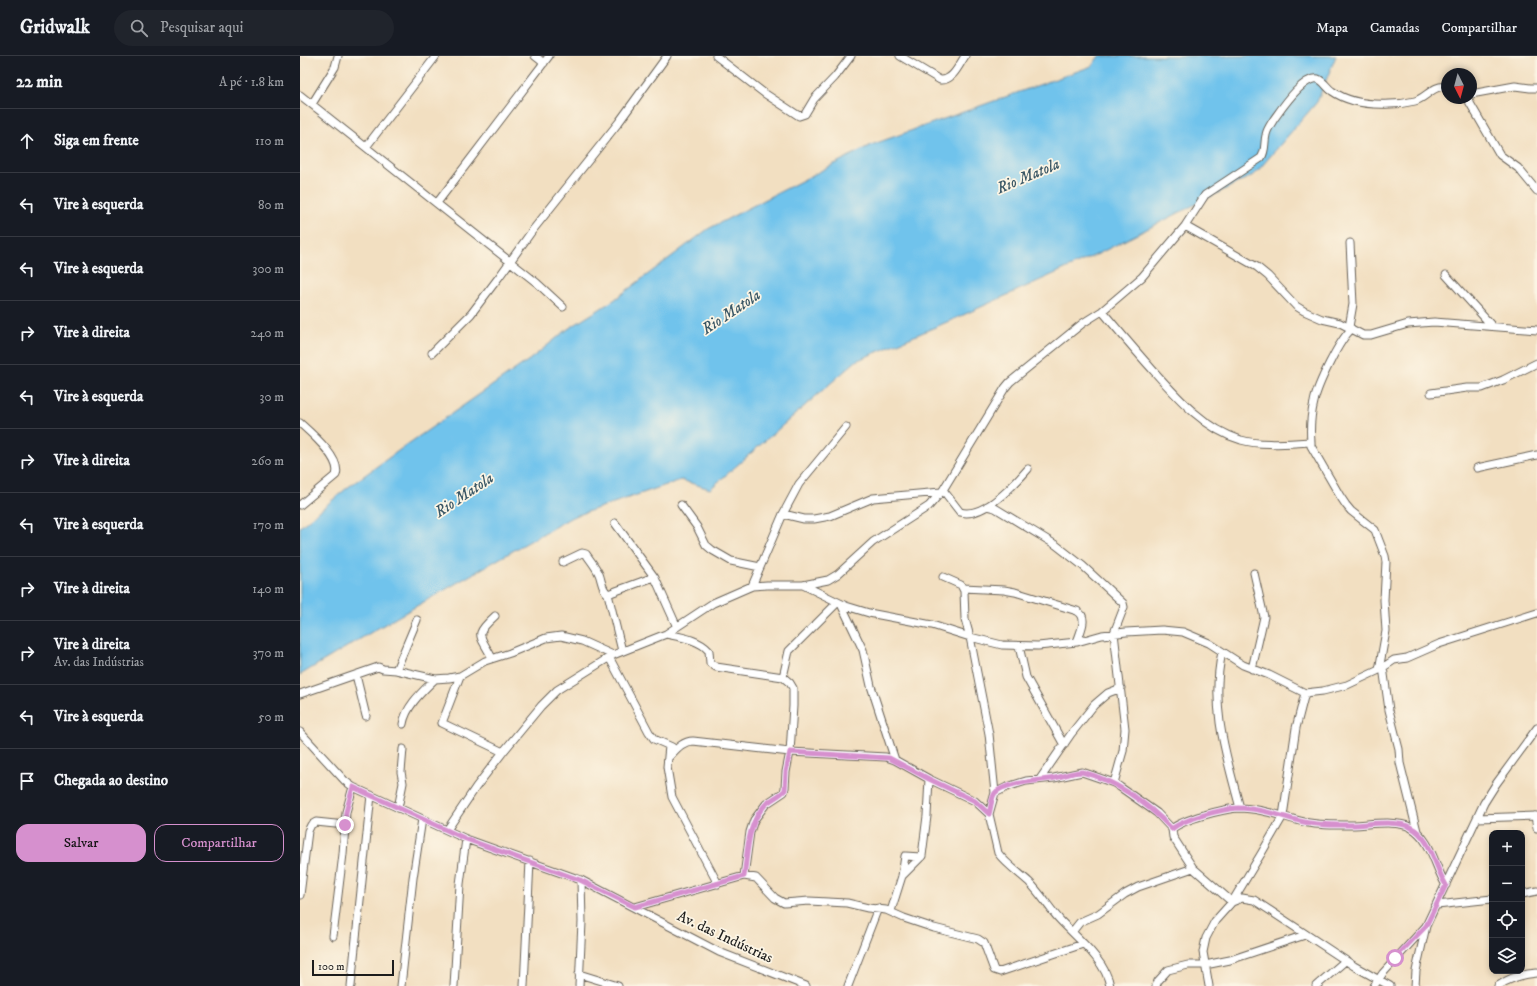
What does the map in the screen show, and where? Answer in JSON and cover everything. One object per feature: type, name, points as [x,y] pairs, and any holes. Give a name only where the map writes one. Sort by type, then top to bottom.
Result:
[{"type":"street","points":[[312,104],[335,67],[338,56]]},
{"type":"street","points":[[366,147],[436,56]]},
{"type":"street","points":[[535,56],[544,63]]},
{"type":"street","points":[[437,203],[549,56]]},
{"type":"street","points":[[432,353],[471,314],[511,262],[532,231],[619,122],[667,56]]},
{"type":"street","points":[[716,56],[764,93],[799,116],[805,114],[814,99],[835,77],[851,56]]},
{"type":"street","points":[[900,56],[944,81],[949,79],[954,74],[965,56]]},
{"type":"street","points":[[447,830],[476,787],[503,752],[541,706],[557,690],[611,656],[666,634],[713,603],[752,586],[803,585],[828,580],[838,574],[872,542],[929,506],[942,491],[1010,382],[1142,277],[1185,226],[1205,195],[1261,158],[1264,154],[1267,130],[1275,117],[1299,87],[1312,79],[1318,79],[1338,95],[1353,101],[1371,104],[1414,102],[1435,89],[1441,87]]},
{"type":"street","points":[[1477,93],[1515,86],[1537,88]]},
{"type":"street","points":[[300,95],[511,262],[563,307]]},
{"type":"street","points":[[1470,104],[1500,155],[1518,168],[1537,191]]},
{"type":"street","points":[[1185,226],[1257,267],[1268,276],[1296,306],[1304,311],[1322,319],[1340,323],[1366,336],[1412,324],[1434,322],[1537,330]]},
{"type":"street","points":[[1350,243],[1353,304],[1351,328],[1343,339],[1319,386],[1314,403],[1311,446],[1340,496],[1351,511],[1375,530],[1385,556],[1384,600],[1386,631],[1381,669],[1399,750],[1400,763],[1416,831]]},
{"type":"street","points":[[1446,275],[1492,326]]},
{"type":"street","points":[[1102,310],[1121,335],[1181,401],[1198,416],[1219,430],[1240,439],[1255,442],[1311,442]]},
{"type":"street","points":[[1432,393],[1466,388],[1482,388],[1503,380],[1537,363]]},
{"type":"street","points":[[300,423],[322,444],[337,466],[338,472],[336,476],[300,505]]},
{"type":"street","points":[[752,586],[783,514],[802,480],[819,462],[830,445],[846,427]]},
{"type":"street","points":[[1477,468],[1537,454]]},
{"type":"street","points":[[942,491],[960,512],[973,512],[987,506],[1008,491],[1028,469]]},
{"type":"street","points":[[783,514],[804,519],[814,519],[830,516],[873,498],[942,491]]},
{"type":"street","points":[[681,505],[706,545],[712,550],[731,561],[760,567]]},
{"type":"street","points":[[987,506],[995,508],[1056,545],[1083,566],[1121,600],[1124,607],[1114,633],[1125,734],[1123,751],[1114,783]]},
{"type":"street","points":[[615,523],[654,577],[677,627]]},
{"type":"street","points":[[564,562],[582,553],[586,554],[599,574],[601,584],[608,594],[622,651]]},
{"type":"street","points":[[1252,669],[1264,617],[1254,573]]},
{"type":"street","points":[[608,594],[654,577]]},
{"type":"street","points":[[943,577],[963,588],[1015,592],[1077,611],[1082,615],[1084,620],[1077,642]]},
{"type":"street","points":[[803,585],[839,603],[869,613],[932,625],[970,637],[1002,644],[1019,646],[1077,642],[1114,633],[1162,630],[1183,632],[1197,637],[1243,665],[1269,674],[1305,693],[1347,685],[1381,669],[1394,660],[1407,658],[1439,644],[1537,613]]},
{"type":"street","points":[[963,588],[964,619],[970,637],[989,734],[994,794],[989,814],[998,852],[1004,861],[1016,869],[1036,888],[1060,920],[1083,944],[1106,973],[1110,986]]},
{"type":"street","points":[[783,677],[789,651],[839,603]]},
{"type":"street","points":[[839,603],[863,650],[871,686],[895,760]]},
{"type":"street","points":[[492,658],[480,632],[482,627],[495,616]]},
{"type":"street","points":[[396,670],[417,620]]},
{"type":"street","points":[[666,634],[693,641],[705,647],[709,651],[710,663],[716,666],[783,677],[793,688],[790,752],[786,772],[785,790],[766,804],[754,820],[750,832],[744,876]]},
{"type":"street","points":[[300,694],[378,667],[435,679],[460,676],[492,658],[510,653],[546,638],[561,636],[582,641],[611,656],[648,732],[654,739],[669,746],[678,747]]},
{"type":"street","points":[[1019,646],[1026,677],[1064,745]]},
{"type":"street","points":[[1222,652],[1217,690],[1219,722],[1240,808]]},
{"type":"street","points":[[356,675],[366,716]]},
{"type":"street","points":[[460,676],[442,723],[503,752]]},
{"type":"street","points":[[403,724],[406,713],[418,696],[435,679]]},
{"type":"street","points":[[1040,779],[1101,697],[1121,688]]},
{"type":"street","points":[[1209,986],[1205,966],[1204,946],[1210,930],[1232,902],[1282,816],[1296,728],[1305,693]]},
{"type":"street","points":[[1415,986],[1416,971],[1426,926],[1489,794],[1537,728]]},
{"type":"street","name":"Av. das Indústrias","points":[[300,732],[345,781],[353,787],[466,839],[580,880],[635,907],[719,952],[792,984],[806,986]]},
{"type":"street","points":[[668,758],[678,747],[686,742],[693,741],[790,752],[886,757],[895,760],[929,779],[975,801],[989,814]]},
{"type":"street","points":[[669,746],[668,777],[673,801],[680,810],[684,823],[718,884]]},
{"type":"street","points":[[398,808],[403,786],[403,748]]},
{"type":"street","points":[[994,794],[1007,787],[1077,772],[1082,772],[1114,783],[1157,813],[1172,829],[1173,837],[1193,868],[1232,902]]},
{"type":"street","points":[[902,876],[921,857],[927,816],[929,779]]},
{"type":"street","points":[[333,936],[346,812],[353,787]]},
{"type":"street","points":[[351,986],[371,795]]},
{"type":"street","points":[[1172,829],[1184,822],[1211,813],[1240,808],[1311,823],[1355,826],[1400,823],[1416,831],[1432,852],[1440,874],[1446,885]]},
{"type":"street","points":[[1478,818],[1536,816],[1537,828]]},
{"type":"street","points":[[401,986],[413,878],[422,819]]},
{"type":"street","points":[[1406,825],[1414,820]]},
{"type":"street","points":[[300,895],[308,831],[311,824],[316,822],[345,825]]},
{"type":"street","points":[[454,986],[460,884],[466,839]]},
{"type":"street","points":[[892,911],[902,876],[905,856],[921,857]]},
{"type":"street","points":[[524,986],[530,861]]},
{"type":"street","points":[[1072,932],[1080,922],[1098,914],[1138,887],[1193,868]]},
{"type":"street","points":[[635,907],[744,876],[756,878],[775,898],[784,903],[809,901],[878,908],[892,911],[904,918],[934,928],[981,941],[984,943],[994,970],[997,972],[1083,944]]},
{"type":"street","points":[[579,986],[582,922],[580,880]]},
{"type":"street","points":[[1525,893],[1537,891]]},
{"type":"street","points":[[1232,902],[1242,898],[1254,900],[1376,983],[1390,986]]},
{"type":"street","points":[[1437,905],[1489,899]]},
{"type":"street","points":[[848,986],[878,908]]},
{"type":"street","points":[[1376,983],[1395,958],[1426,926]]},
{"type":"street","points":[[1156,986],[1163,974],[1168,970],[1188,965],[1205,966],[1230,960],[1305,934]]},
{"type":"street","points":[[1316,986],[1345,961]]},
{"type":"street","points":[[1498,986],[1504,981],[1537,972]]},
{"type":"street","points":[[580,974],[618,986]]},
{"type":"water","name":"Rio Matola","points":[[1099,56],[1336,56],[1317,102],[1255,174],[1098,254],[961,316],[856,361],[710,489],[681,480],[572,517],[380,627],[300,675],[300,527],[347,488],[529,360],[568,329],[614,300],[708,229],[871,145],[1092,66]]},
{"type":"route","points":[[345,825],[346,812],[353,787],[466,839],[580,880],[635,907],[739,876],[744,876],[750,832],[754,820],[766,804],[784,792],[790,752],[886,757],[895,760],[929,779],[975,801],[989,814],[992,799],[998,790],[1026,781],[1054,778],[1082,772],[1114,783],[1157,813],[1172,829],[1184,822],[1211,813],[1240,808],[1311,823],[1355,826],[1400,823],[1411,827],[1429,847],[1434,856],[1442,879],[1446,885],[1426,926],[1395,958]]}]
